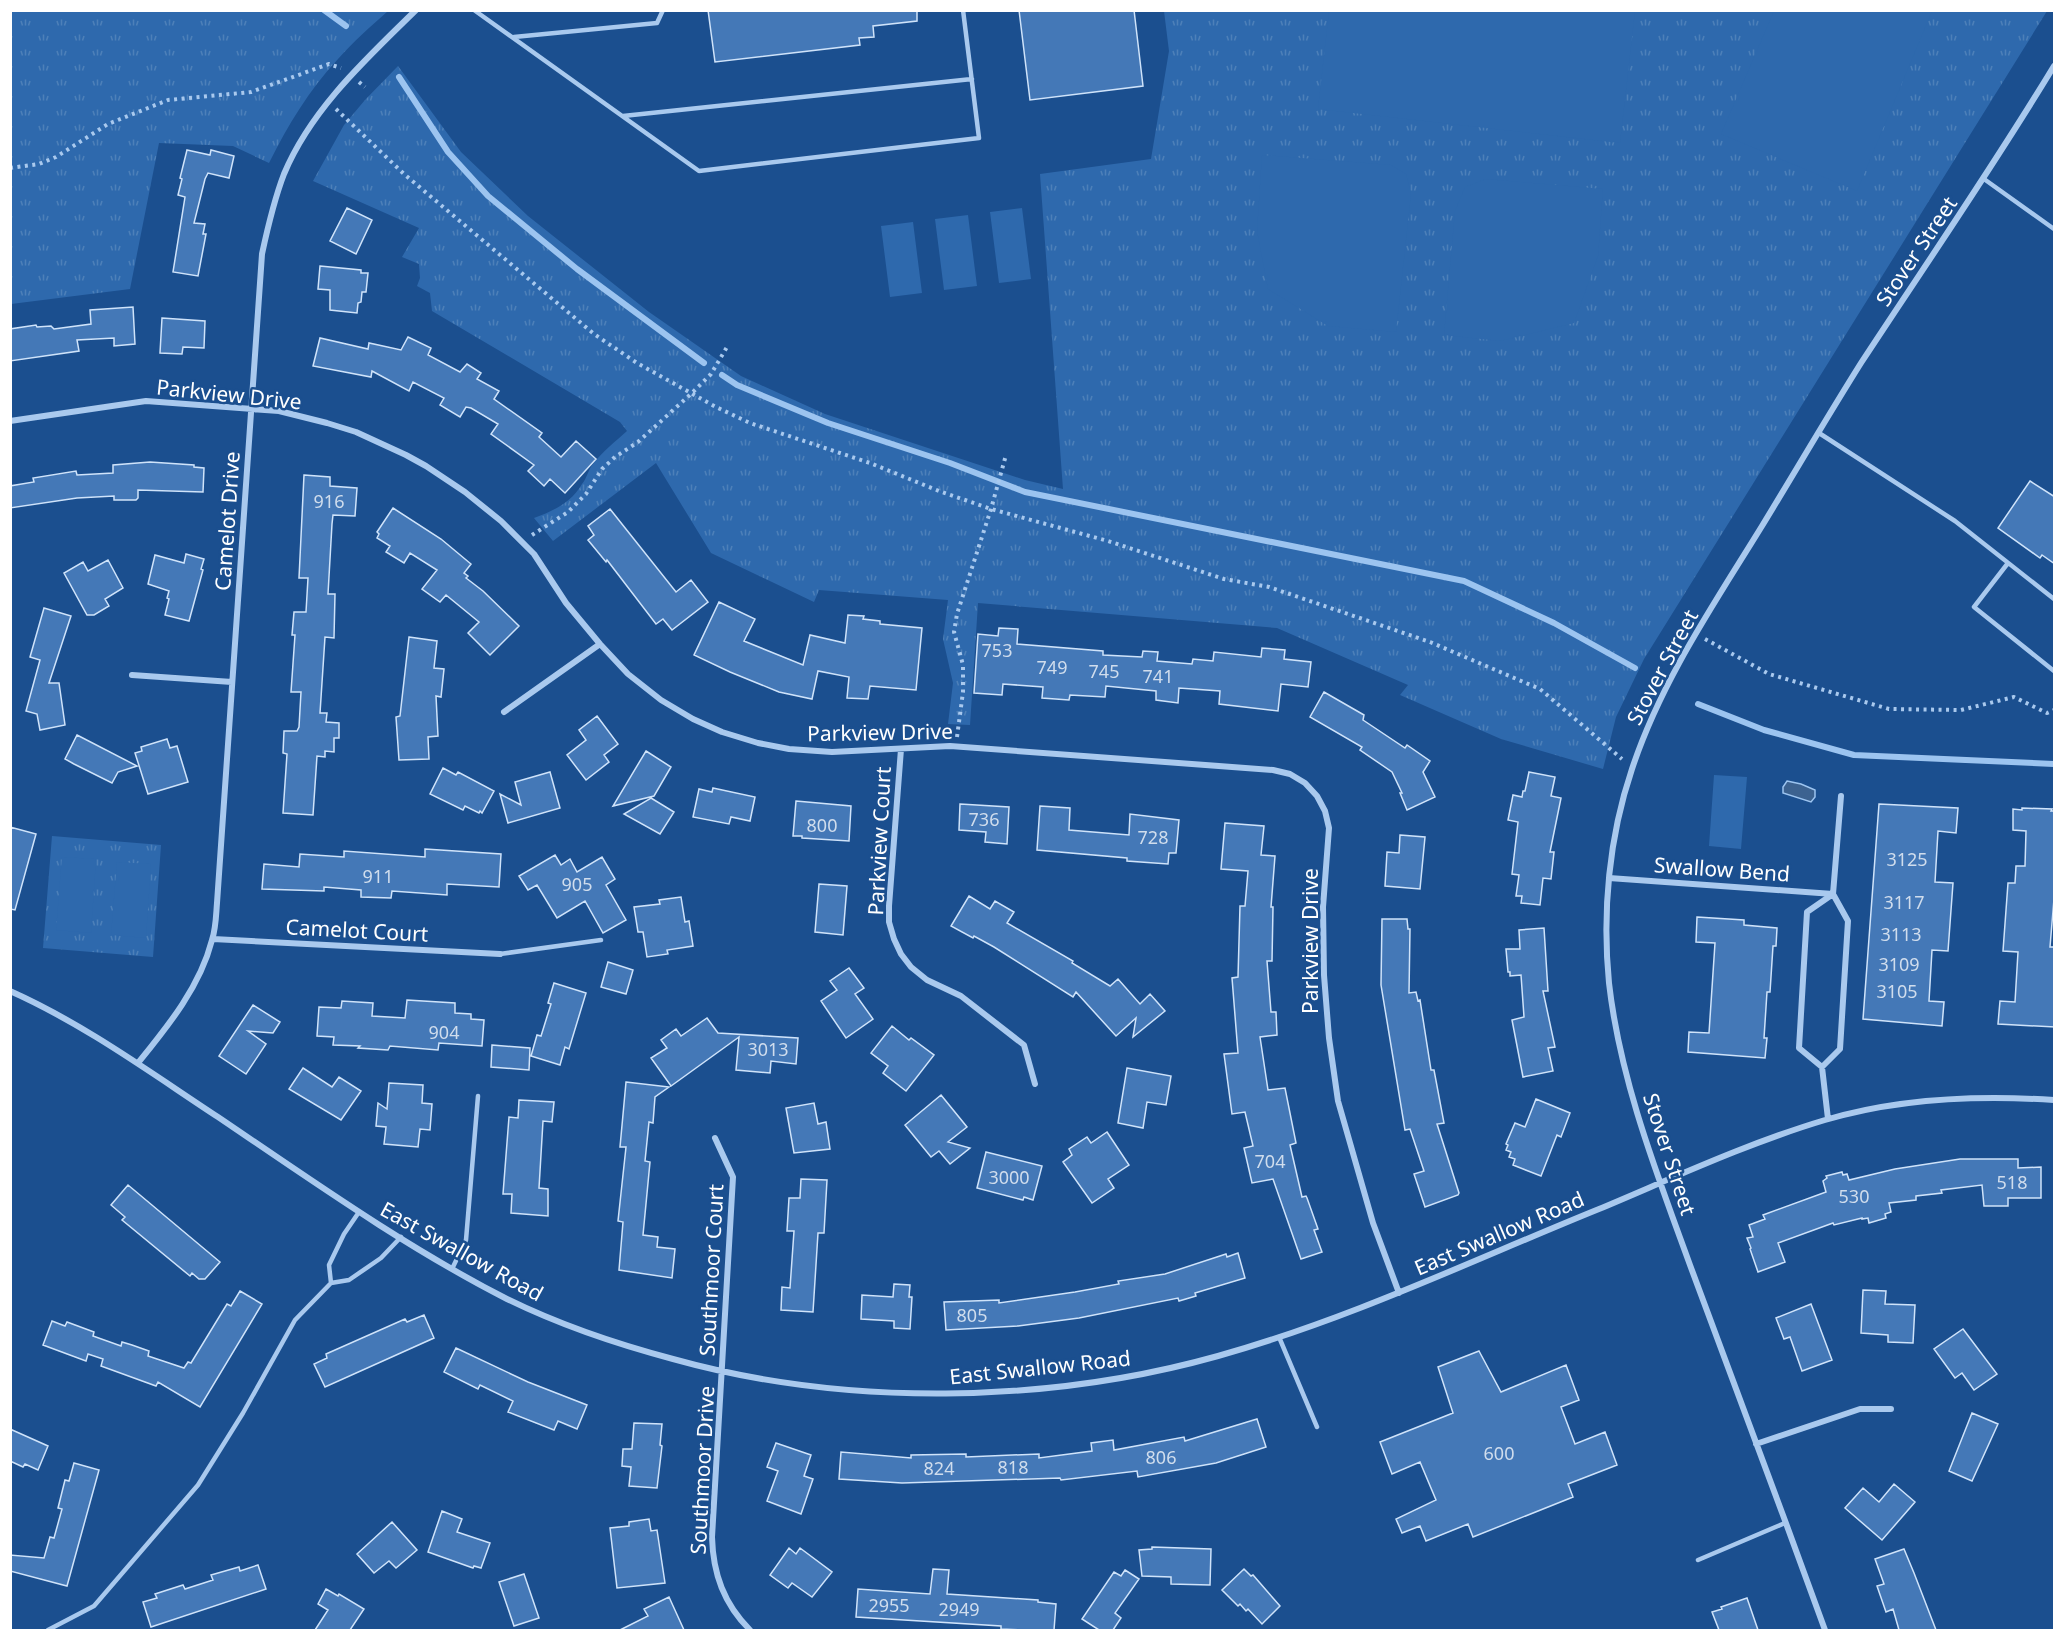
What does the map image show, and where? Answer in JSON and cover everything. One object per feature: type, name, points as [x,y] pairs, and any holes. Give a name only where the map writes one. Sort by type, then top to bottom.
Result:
[{"type":"street","name":"Camelot Drive","points":[[138,1063],[184,1003],[213,939],[262,254],[271,212],[285,172],[302,140],[328,102],[416,10]]},
{"type":"street","name":"Stover Street","points":[[1825,1630],[1661,1183],[1631,1089],[1617,1036],[1609,981],[1607,926],[1609,878],[1617,826],[1633,766],[1661,696],[1860,366],[1984,179],[2055,66]]},
{"type":"street","name":"Parkview Drive","points":[[10,421],[146,401],[279,411],[356,432],[406,455],[465,492],[501,521],[534,555],[566,603],[628,674],[662,700],[693,719],[722,732],[758,743],[789,749],[832,752],[956,746],[1273,770],[1290,774],[1305,783],[1317,796],[1325,811],[1329,828],[1323,907],[1324,975],[1329,1038],[1338,1101],[1373,1223],[1399,1293]]},
{"type":"street","points":[[504,712],[600,644]]},
{"type":"street","points":[[132,675],[232,682]]},
{"type":"street","name":"Parkview Court","points":[[901,749],[889,906],[889,922],[894,939],[901,954],[911,967],[927,980],[961,996],[1024,1045],[1035,1084]]},
{"type":"street","points":[[1822,1067],[1840,1048],[1848,921],[1833,894],[1841,796]]},
{"type":"street","name":"Swallow Bend","points":[[1609,878],[1833,894]]},
{"type":"street","points":[[1828,1119],[1822,1067],[1799,1048],[1807,912],[1833,894]]},
{"type":"street","name":"Camelot Court","points":[[213,939],[500,954]]},
{"type":"street","name":"East Swallow Road","points":[[10,991],[82,1029],[138,1063],[359,1212],[452,1269],[511,1301],[578,1330],[659,1356],[722,1372],[818,1388],[925,1393],[999,1392],[1070,1385],[1143,1373],[1215,1357],[1279,1337],[1399,1293],[1756,1144],[1828,1119],[1908,1104],[1962,1098],[2055,1100]]},
{"type":"street","name":"Southmoor Court","points":[[715,1138],[733,1177],[722,1372]]},
{"type":"street","name":"Southmoor Drive","points":[[722,1372],[712,1558],[724,1595],[737,1617],[750,1630]]},
{"type":"street","points":[[1756,1444],[1860,1409],[1891,1409]]},
{"type":"lane","points":[[474,10],[699,171],[979,138],[963,10]]},
{"type":"lane","points":[[514,37],[657,22],[663,10]]},
{"type":"lane","points":[[623,117],[972,79]]},
{"type":"lane","points":[[1984,179],[2054,227]]},
{"type":"lane","points":[[1819,433],[1955,521],[2055,599]]},
{"type":"lane","points":[[2008,563],[1974,607],[2055,671]]},
{"type":"lane","points":[[500,954],[601,940]]},
{"type":"lane","points":[[452,1269],[466,1240],[478,1096]]},
{"type":"lane","points":[[331,1283],[329,1265],[344,1234],[359,1212]]},
{"type":"lane","points":[[48,1630],[94,1606],[198,1485],[243,1413],[295,1320],[331,1283],[349,1280],[381,1258],[401,1237]]},
{"type":"lane","points":[[1279,1337],[1317,1427]]},
{"type":"lane","points":[[1698,1560],[1785,1523]]},
{"type":"path","points":[[10,168],[39,164],[56,157],[108,124],[168,100],[251,92],[329,64],[339,66],[365,87]]},
{"type":"path","points":[[328,102],[404,174],[594,334],[637,363],[750,423],[870,463],[991,508],[1098,538],[1224,579],[1269,588],[1441,646],[1540,689],[1597,739],[1633,766]]},
{"type":"path","points":[[521,542],[568,512],[586,494],[602,469],[615,457],[638,442],[711,374],[727,347]]},
{"type":"path","points":[[956,746],[963,692],[963,666],[954,632],[957,614],[1006,455]]},
{"type":"path","points":[[1696,635],[1769,674],[1889,710],[1961,711],[2014,697],[2047,712],[2055,710]]},
{"type":"green space","points":[[10,11],[388,11],[327,71],[308,96],[269,163],[233,146],[159,143],[130,289],[11,304]]},
{"type":"green space","points":[[1164,11],[2047,11],[1644,659],[1616,717],[1603,769],[1501,739],[1400,695],[1408,685],[1277,628],[978,603],[970,725],[948,724],[953,683],[943,639],[948,600],[819,590],[814,602],[711,553],[656,463],[553,541],[534,518],[555,509],[573,496],[584,482],[591,466],[627,431],[620,422],[432,311],[430,293],[417,286],[420,278],[419,264],[402,257],[419,228],[313,181],[344,125],[398,66],[461,152],[528,216],[649,312],[741,376],[825,414],[1025,480],[1063,489],[1040,174],[1151,159],[1169,51]]},
{"type":"green space","points":[[1329,11],[1635,11],[1620,143],[1318,109]]},
{"type":"green space","points":[[1774,11],[1932,11],[1857,191],[1721,134]]},
{"type":"green space","points":[[1262,155],[1391,165],[1406,174],[1411,194],[1396,332],[1328,326],[1268,289],[1257,231]]},
{"type":"green space","points":[[1486,179],[1603,189],[1598,256],[1574,323],[1500,341],[1444,335],[1455,211],[1465,187]]},
{"type":"green space","points":[[1022,208],[1031,279],[999,283],[990,212]]},
{"type":"green space","points":[[968,215],[977,286],[944,290],[935,219]]},
{"type":"green space","points":[[913,222],[922,293],[890,297],[881,226]]},
{"type":"green space","points":[[1714,775],[1747,777],[1741,849],[1709,846]]},
{"type":"green space","points":[[52,836],[161,845],[153,957],[43,948]]},
{"type":"green space","points":[[62,857],[96,859],[91,933],[56,930]]},
{"type":"green space","points":[[117,862],[151,864],[146,938],[111,935]]},
{"type":"shaded area","points":[[1787,781],[1815,790],[1815,797],[1811,802],[1783,793],[1783,787]]},
{"type":"building","points":[[708,10],[917,10],[917,21],[873,26],[874,37],[859,38],[860,45],[715,62]]},
{"type":"building","points":[[1019,10],[1134,10],[1143,86],[1030,100]]},
{"type":"building","points":[[187,150],[210,155],[211,150],[234,156],[229,178],[208,173],[205,179],[194,223],[205,224],[203,234],[206,234],[198,276],[173,272],[185,197],[178,195]]},
{"type":"building","points":[[347,208],[372,220],[356,254],[330,241]]},
{"type":"building","points":[[320,266],[361,270],[361,273],[368,273],[366,292],[362,292],[357,313],[330,310],[330,290],[318,289]]},
{"type":"building","points":[[133,307],[135,344],[114,346],[114,338],[77,340],[79,351],[10,361],[10,329],[36,325],[37,327],[51,326],[54,329],[91,324],[90,310]]},
{"type":"building","points":[[162,318],[205,321],[204,348],[183,347],[182,354],[160,353]]},
{"type":"building","points":[[408,337],[431,348],[428,355],[460,372],[467,364],[481,373],[477,379],[499,391],[494,399],[542,433],[539,437],[561,457],[576,441],[596,459],[565,493],[550,479],[544,486],[528,471],[534,465],[491,434],[498,424],[471,408],[466,407],[460,417],[440,405],[444,398],[413,382],[409,391],[372,371],[371,377],[313,366],[320,338],[368,349],[369,343],[401,350]]},
{"type":"building","points":[[150,462],[194,465],[194,467],[204,468],[203,492],[138,490],[136,500],[114,500],[114,496],[77,498],[10,508],[10,486],[34,482],[33,478],[76,471],[77,475],[113,473],[113,465]]},
{"type":"building","points":[[304,475],[330,477],[330,486],[357,488],[355,516],[333,515],[328,594],[335,594],[334,638],[325,637],[320,713],[327,713],[326,722],[339,723],[339,738],[334,738],[334,752],[325,751],[325,757],[317,756],[313,815],[283,813],[287,754],[283,753],[284,731],[297,731],[299,727],[301,692],[291,692],[295,635],[292,635],[294,612],[306,612],[308,578],[299,578]]},
{"type":"building","points":[[2030,481],[2055,497],[2055,564],[2042,555],[2040,558],[1998,528]]},
{"type":"building","points":[[393,508],[441,539],[471,564],[464,573],[468,576],[466,578],[519,626],[490,655],[468,633],[479,622],[446,595],[440,602],[422,589],[437,570],[410,553],[404,563],[386,552],[390,546],[377,538],[379,534],[377,532]]},
{"type":"building","points":[[610,509],[676,592],[691,580],[708,602],[672,630],[663,619],[656,624],[607,560],[606,562],[588,540],[594,535],[588,526]]},
{"type":"building","points":[[186,554],[204,559],[189,621],[165,615],[169,591],[148,584],[155,555],[184,563]]},
{"type":"building","points":[[108,560],[123,588],[105,599],[109,606],[94,615],[87,615],[64,573],[83,562],[88,571]]},
{"type":"building","points":[[719,602],[755,619],[744,641],[803,665],[810,635],[845,643],[848,615],[864,616],[863,619],[880,621],[880,624],[922,628],[916,690],[870,686],[868,699],[847,698],[849,677],[818,671],[812,699],[779,692],[730,672],[694,655]]},
{"type":"building","points":[[44,608],[71,616],[49,683],[59,683],[65,725],[40,730],[37,714],[26,711],[40,660],[30,657]]},
{"type":"building","points":[[999,628],[1018,629],[1017,644],[1103,651],[1103,655],[1142,657],[1143,651],[1158,652],[1157,661],[1192,664],[1193,659],[1213,661],[1214,652],[1261,657],[1262,648],[1285,650],[1284,659],[1311,662],[1308,687],[1281,684],[1278,711],[1219,704],[1220,691],[1179,688],[1178,703],[1156,700],[1156,691],[1106,686],[1105,697],[1070,695],[1069,700],[1042,698],[1043,687],[1003,684],[1002,695],[974,693],[978,634],[998,636]]},
{"type":"building","points":[[409,637],[437,641],[434,668],[444,669],[441,697],[436,696],[438,736],[428,737],[429,759],[399,760],[396,717],[400,716]]},
{"type":"building","points":[[1324,692],[1364,715],[1363,720],[1405,748],[1407,745],[1430,761],[1423,772],[1435,797],[1407,810],[1392,772],[1360,750],[1362,747],[1310,717]]},
{"type":"building","points":[[597,716],[618,744],[604,755],[609,762],[586,780],[567,755],[586,740],[579,730]]},
{"type":"building","points":[[77,735],[137,766],[118,772],[112,783],[74,764],[65,759]]},
{"type":"building","points":[[167,739],[170,748],[177,746],[188,782],[148,794],[135,753],[142,751],[141,747]]},
{"type":"building","points":[[646,751],[671,767],[654,796],[613,806]]},
{"type":"building","points":[[443,768],[456,775],[458,772],[494,791],[482,813],[465,806],[463,810],[430,794]]},
{"type":"building","points":[[550,772],[560,808],[508,823],[500,794],[521,805],[515,782]]},
{"type":"building","points":[[1529,772],[1555,777],[1551,796],[1561,798],[1550,852],[1554,852],[1551,879],[1543,878],[1540,905],[1521,903],[1522,896],[1516,896],[1519,875],[1512,874],[1518,822],[1508,820],[1513,795],[1522,797]]},
{"type":"building","points":[[713,788],[755,797],[750,821],[731,817],[729,824],[693,817],[699,789],[712,792]]},
{"type":"building","points":[[651,798],[674,812],[660,834],[624,814]]},
{"type":"building","points":[[796,801],[851,806],[849,841],[793,836]]},
{"type":"building","points":[[960,804],[1009,807],[1007,844],[985,842],[986,832],[959,830]]},
{"type":"building","points":[[1879,804],[1958,808],[1956,833],[1938,831],[1935,882],[1953,883],[1948,951],[1932,950],[1929,1001],[1944,1002],[1942,1026],[1863,1019]]},
{"type":"building","points":[[1040,806],[1070,808],[1069,830],[1129,835],[1130,814],[1179,820],[1176,853],[1169,853],[1168,864],[1037,850]]},
{"type":"building","points":[[2022,808],[2055,811],[2055,887],[2050,947],[2055,947],[2055,1027],[1998,1024],[2000,1001],[2015,1002],[2018,952],[2003,951],[2008,883],[2015,883],[2016,866],[2025,866],[2026,831],[2013,830],[2013,809],[2022,810]]},
{"type":"building","points":[[1225,823],[1264,826],[1261,855],[1275,856],[1271,907],[1273,907],[1272,961],[1267,961],[1271,1012],[1276,1012],[1277,1035],[1260,1037],[1268,1090],[1285,1088],[1296,1143],[1290,1145],[1302,1197],[1307,1198],[1318,1229],[1314,1230],[1322,1252],[1301,1259],[1273,1179],[1252,1183],[1244,1148],[1253,1146],[1245,1112],[1232,1114],[1224,1054],[1238,1053],[1232,978],[1238,977],[1240,906],[1245,906],[1248,871],[1221,869]]},
{"type":"building","points":[[10,827],[36,834],[15,910],[10,909]]},
{"type":"building","points":[[1400,835],[1425,837],[1420,889],[1385,886],[1387,852],[1399,853]]},
{"type":"building","points":[[425,849],[501,854],[499,887],[447,884],[447,895],[392,891],[391,898],[361,897],[361,890],[324,887],[324,891],[262,889],[264,864],[299,867],[300,854],[344,857],[344,851],[425,857]]},
{"type":"building","points":[[555,855],[561,865],[570,859],[577,872],[602,857],[615,879],[606,885],[626,920],[603,933],[585,901],[557,918],[537,885],[528,890],[519,876]]},
{"type":"building","points":[[819,884],[847,886],[843,935],[815,932]]},
{"type":"building","points":[[969,896],[990,909],[995,901],[1014,912],[1007,923],[1073,961],[1072,963],[1110,986],[1118,979],[1140,1004],[1150,994],[1165,1011],[1133,1037],[1136,1018],[1116,1036],[1076,992],[1073,997],[994,947],[951,926]]},
{"type":"building","points":[[681,897],[685,922],[689,921],[693,946],[667,950],[668,954],[647,957],[643,932],[638,932],[634,907],[660,904],[659,900]]},
{"type":"building","points":[[1697,917],[1744,920],[1744,925],[1777,928],[1776,946],[1773,946],[1770,992],[1767,992],[1765,1058],[1688,1052],[1689,1032],[1709,1033],[1715,943],[1696,942]]},
{"type":"building","points":[[1382,919],[1407,919],[1408,929],[1410,929],[1409,993],[1416,992],[1418,1001],[1420,1000],[1431,1070],[1434,1070],[1444,1123],[1437,1124],[1459,1193],[1425,1207],[1414,1174],[1424,1171],[1410,1129],[1405,1130],[1381,985]]},
{"type":"building","points":[[1544,928],[1548,991],[1543,991],[1555,1047],[1548,1048],[1553,1071],[1523,1077],[1512,1020],[1524,1017],[1521,975],[1510,976],[1506,949],[1520,949],[1519,930]]},
{"type":"building","points":[[608,962],[633,970],[626,994],[601,987]]},
{"type":"building","points":[[849,968],[864,988],[855,994],[873,1019],[846,1038],[821,1001],[837,990],[830,981]]},
{"type":"building","points":[[554,983],[586,993],[569,1049],[565,1047],[560,1065],[531,1056],[537,1035],[541,1036],[551,1004],[548,1003]]},
{"type":"building","points":[[407,1000],[455,1003],[455,1013],[471,1014],[471,1019],[484,1020],[482,1046],[439,1043],[438,1050],[390,1046],[388,1050],[333,1045],[334,1037],[317,1036],[319,1007],[341,1008],[342,1001],[373,1003],[372,1016],[405,1018]]},
{"type":"building","points":[[253,1005],[280,1022],[273,1033],[248,1031],[266,1044],[246,1074],[219,1056]]},
{"type":"building","points":[[707,1018],[718,1033],[798,1038],[796,1064],[771,1061],[770,1073],[736,1070],[739,1037],[671,1086],[651,1058],[667,1048],[661,1040],[676,1029],[681,1036]]},
{"type":"building","points":[[892,1026],[909,1040],[911,1038],[934,1055],[906,1091],[883,1073],[888,1066],[871,1053]]},
{"type":"building","points":[[492,1045],[530,1048],[529,1070],[491,1067]]},
{"type":"building","points":[[303,1068],[332,1087],[339,1077],[361,1091],[341,1120],[289,1089]]},
{"type":"building","points":[[1127,1068],[1171,1076],[1166,1105],[1147,1102],[1143,1128],[1118,1123]]},
{"type":"building","points":[[626,1082],[669,1087],[655,1097],[653,1123],[649,1122],[645,1161],[650,1162],[643,1235],[658,1237],[657,1247],[675,1249],[672,1278],[619,1270],[623,1222],[618,1221],[626,1147],[620,1147]]},
{"type":"building","points":[[389,1083],[423,1085],[422,1103],[432,1104],[430,1130],[420,1129],[418,1147],[384,1144],[386,1127],[376,1126],[378,1103],[387,1109]]},
{"type":"building","points":[[941,1095],[967,1127],[948,1142],[970,1148],[950,1164],[939,1151],[931,1157],[905,1125]]},
{"type":"building","points":[[1536,1099],[1570,1113],[1561,1137],[1557,1135],[1541,1176],[1513,1165],[1515,1159],[1509,1157],[1511,1152],[1506,1150],[1508,1145],[1506,1144],[1515,1123],[1525,1127]]},
{"type":"building","points":[[519,1100],[554,1102],[552,1122],[543,1121],[539,1188],[548,1189],[548,1216],[511,1213],[512,1194],[503,1194],[509,1117],[518,1118]]},
{"type":"building","points":[[814,1103],[818,1124],[826,1122],[830,1149],[794,1153],[786,1108]]},
{"type":"building","points":[[1107,1132],[1129,1165],[1108,1179],[1114,1188],[1092,1203],[1063,1162],[1072,1155],[1069,1149],[1087,1137],[1091,1143]]},
{"type":"building","points":[[986,1152],[1042,1166],[1033,1200],[1024,1197],[1023,1200],[977,1188]]},
{"type":"building","points":[[1960,1159],[2018,1159],[2018,1168],[2041,1167],[2041,1198],[2008,1198],[2008,1206],[1984,1206],[1982,1185],[1941,1190],[1942,1193],[1916,1196],[1916,1200],[1889,1203],[1891,1212],[1885,1214],[1886,1218],[1869,1223],[1868,1218],[1862,1218],[1834,1225],[1833,1223],[1778,1243],[1785,1262],[1758,1272],[1747,1238],[1753,1237],[1749,1225],[1765,1219],[1763,1215],[1826,1192],[1823,1181],[1827,1178],[1826,1176],[1842,1172],[1843,1175],[1847,1174],[1849,1180],[1895,1169]]},
{"type":"building","points":[[801,1179],[827,1180],[824,1233],[818,1233],[813,1312],[781,1310],[782,1287],[790,1288],[794,1231],[787,1231],[789,1198],[800,1198]]},
{"type":"building","points":[[128,1185],[220,1262],[205,1279],[199,1279],[192,1273],[190,1276],[122,1220],[125,1217],[111,1205]]},
{"type":"building","points":[[1238,1253],[1245,1278],[1195,1293],[1196,1296],[1179,1301],[1178,1298],[1079,1318],[1018,1326],[946,1330],[944,1302],[999,1300],[999,1303],[1075,1292],[1119,1284],[1118,1281],[1165,1274],[1226,1254],[1227,1257]]},
{"type":"building","points":[[894,1284],[910,1285],[909,1297],[912,1297],[910,1329],[894,1328],[894,1321],[861,1319],[862,1295],[893,1297]]},
{"type":"building","points":[[1863,1290],[1886,1291],[1885,1304],[1915,1305],[1913,1343],[1888,1342],[1888,1335],[1861,1333]]},
{"type":"building","points":[[240,1291],[262,1304],[200,1407],[158,1382],[156,1386],[101,1366],[103,1359],[88,1354],[86,1361],[43,1345],[52,1321],[65,1326],[67,1322],[94,1332],[93,1336],[121,1346],[122,1342],[132,1345],[149,1351],[148,1356],[184,1368],[188,1362],[191,1363],[227,1304],[231,1306]]},
{"type":"building","points":[[1811,1304],[1832,1360],[1802,1371],[1790,1337],[1784,1339],[1776,1318]]},
{"type":"building","points":[[424,1315],[434,1338],[325,1387],[314,1364],[327,1358],[326,1354],[405,1319],[407,1322]]},
{"type":"building","points":[[1963,1329],[1997,1374],[1974,1390],[1962,1373],[1955,1378],[1934,1349]]},
{"type":"building","points":[[456,1348],[528,1382],[587,1405],[577,1429],[558,1421],[554,1430],[508,1412],[513,1401],[480,1385],[478,1389],[444,1372]]},
{"type":"building","points":[[1479,1351],[1501,1392],[1566,1365],[1579,1400],[1561,1407],[1575,1444],[1605,1432],[1617,1465],[1568,1484],[1573,1497],[1473,1537],[1468,1524],[1426,1541],[1420,1526],[1402,1533],[1396,1519],[1436,1500],[1420,1462],[1392,1474],[1380,1442],[1453,1413],[1438,1367]]},
{"type":"building","points":[[1972,1413],[1998,1424],[1972,1481],[1949,1471]]},
{"type":"building","points":[[1257,1419],[1266,1447],[1216,1463],[1138,1477],[1137,1471],[1061,1480],[1060,1478],[902,1483],[839,1479],[841,1452],[911,1458],[911,1455],[966,1454],[966,1457],[1039,1454],[1039,1458],[1092,1451],[1091,1443],[1113,1440],[1114,1450],[1184,1437],[1185,1441]]},
{"type":"building","points":[[634,1423],[662,1424],[657,1488],[629,1486],[631,1467],[622,1466],[623,1449],[632,1449]]},
{"type":"building","points":[[10,1429],[48,1446],[38,1470],[10,1461]]},
{"type":"building","points":[[776,1443],[811,1455],[804,1476],[813,1479],[801,1514],[767,1501],[778,1471],[767,1467]]},
{"type":"building","points":[[74,1463],[99,1470],[67,1586],[10,1571],[10,1555],[44,1558],[50,1537],[54,1538],[62,1509],[58,1508],[65,1480],[69,1481]]},
{"type":"building","points":[[1894,1484],[1915,1502],[1882,1540],[1845,1508],[1863,1488],[1879,1502]]},
{"type":"building","points":[[442,1511],[462,1519],[457,1532],[490,1543],[481,1568],[474,1566],[473,1568],[428,1552]]},
{"type":"building","points":[[649,1519],[651,1531],[657,1530],[665,1583],[617,1588],[610,1528],[629,1526],[629,1522]]},
{"type":"building","points":[[392,1522],[417,1550],[396,1568],[389,1561],[374,1573],[357,1554]]},
{"type":"building","points":[[1152,1547],[1211,1549],[1210,1585],[1171,1584],[1171,1577],[1142,1576],[1139,1550],[1152,1549]]},
{"type":"building","points":[[789,1548],[796,1554],[800,1548],[832,1572],[812,1597],[792,1583],[788,1588],[770,1575]]},
{"type":"building","points":[[1904,1549],[1936,1630],[1899,1630],[1893,1609],[1886,1612],[1877,1586],[1884,1584],[1875,1559]]},
{"type":"building","points":[[258,1565],[266,1589],[151,1627],[143,1602],[157,1598],[155,1594],[183,1585],[185,1589],[213,1580],[211,1575],[239,1567],[240,1571]]},
{"type":"building","points":[[933,1569],[949,1570],[947,1594],[1038,1600],[1038,1602],[1056,1604],[1054,1630],[1001,1629],[1001,1626],[856,1617],[858,1589],[930,1594]]},
{"type":"building","points":[[1244,1569],[1251,1576],[1253,1575],[1280,1606],[1262,1624],[1248,1609],[1246,1611],[1240,1604],[1238,1606],[1222,1590]]},
{"type":"building","points":[[1125,1570],[1139,1579],[1115,1613],[1121,1618],[1113,1630],[1099,1630],[1082,1619],[1114,1572],[1121,1576]]},
{"type":"building","points":[[524,1574],[539,1618],[514,1626],[499,1582]]},
{"type":"building","points":[[326,1589],[364,1609],[350,1630],[315,1630],[328,1610],[318,1604]]},
{"type":"building","points":[[669,1597],[684,1630],[620,1630],[648,1616],[644,1609]]},
{"type":"building","points":[[1747,1598],[1758,1630],[1719,1630],[1712,1612]]},
{"type":"waterway","points":[[324,10],[346,26]]},
{"type":"waterway","points":[[399,77],[448,152],[488,196],[577,269],[704,363]]},
{"type":"waterway","points":[[722,375],[737,385],[828,423],[950,463],[1025,492],[1464,581],[1554,623],[1635,668]]},
{"type":"waterway","points":[[1698,704],[1764,730],[1854,755],[2054,764]]}]
